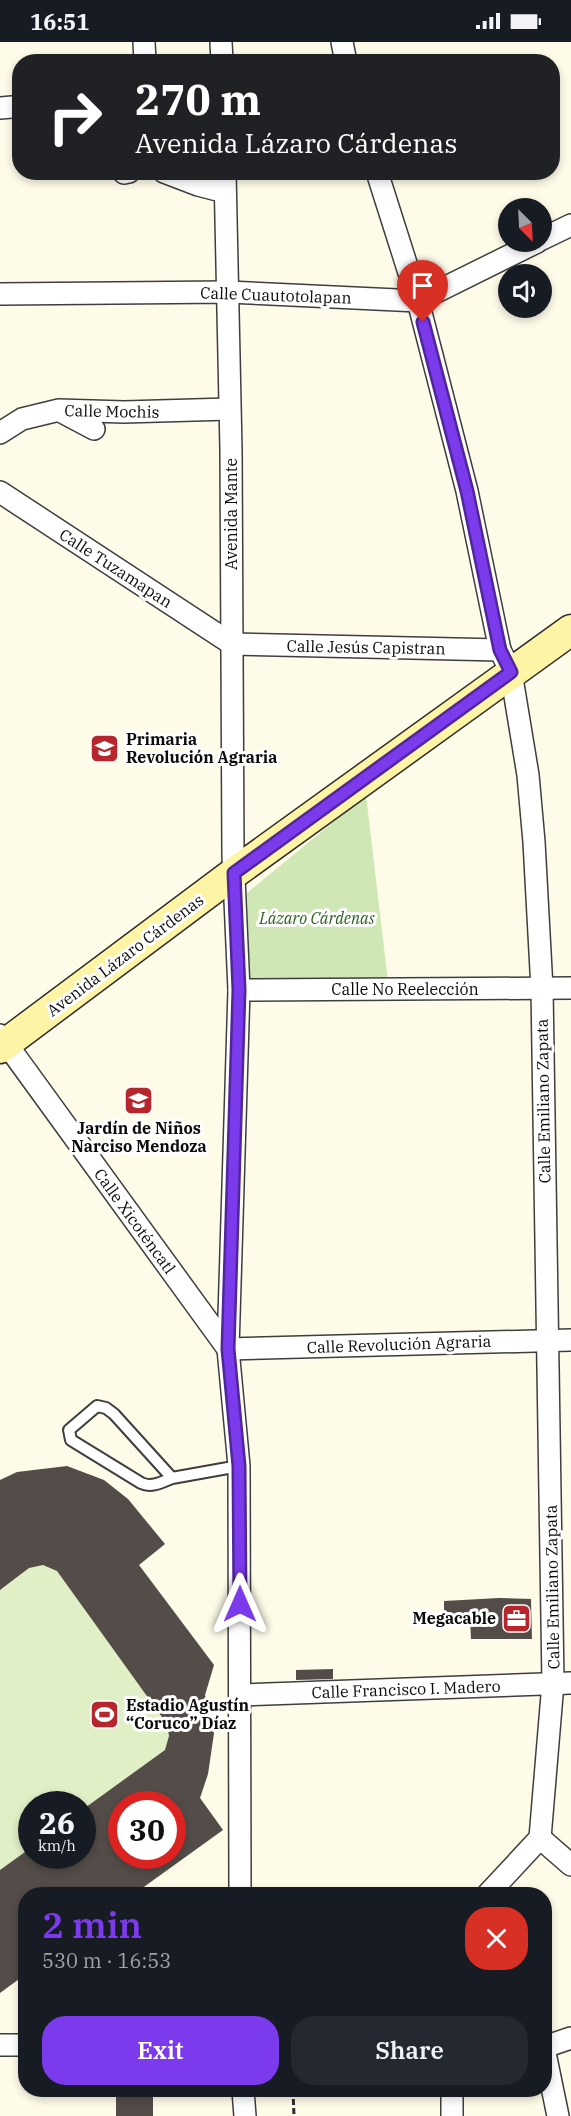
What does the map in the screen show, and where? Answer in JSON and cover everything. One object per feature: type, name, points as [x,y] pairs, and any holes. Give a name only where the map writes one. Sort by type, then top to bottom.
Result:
[{"type":"main road","name":"Avenida Lázaro Cárdenas","points":[[2,1039],[506,662],[571,617]]},
{"type":"main road","name":"Avenida Lázaro Cárdenas","points":[[506,662],[571,630]]},
{"type":"street","points":[[185,180],[198,185],[225,182]]},
{"type":"street","name":"Calle Emiliano Zapata","points":[[380,180],[418,301],[467,491],[506,662],[528,776],[542,988],[546,1340],[561,1517],[562,1683],[540,1838]]},
{"type":"street","name":"Avenida Mante","points":[[225,182],[234,864],[239,990],[228,1349],[239,1466],[240,1887]]},
{"type":"street","points":[[552,234],[571,225]]},
{"type":"street","name":"Calle Cuautotolapan","points":[[0,294],[228,292],[418,301],[517,252]]},
{"type":"street","name":"Calle Mochis","points":[[0,433],[22,419],[59,410],[124,412],[229,409]]},
{"type":"street","points":[[59,410],[94,429]]},
{"type":"street","name":"Calle Tuzamapan","points":[[0,492],[232,644]]},
{"type":"street","name":"Calle Jesús Capistran","points":[[232,644],[506,662]]},
{"type":"street","name":"Calle No Reelección","points":[[239,990],[571,988]]},
{"type":"street","name":"Calle Xicoténcatl","points":[[2,1039],[228,1349]]},
{"type":"street","name":"Calle Revolución Agraria","points":[[228,1349],[571,1340]]},
{"type":"street","name":"Calle Francisco I. Madero","points":[[240,1695],[562,1683]]},
{"type":"street","points":[[494,1887],[540,1838],[571,1865]]},
{"type":"street","points":[[552,2044],[571,2038]]},
{"type":"street","points":[[0,2045],[18,2045]]},
{"type":"street","points":[[552,2086],[558,2116]]},
{"type":"street","points":[[244,2097],[245,2116]]},
{"type":"street","points":[[452,2097],[452,2116]]},
{"type":"lane","points":[[172,1478],[106,1408],[97,1406],[69,1431],[71,1440],[147,1486],[172,1478],[239,1466]]},
{"type":"path","points":[[293,2097],[294,2116]]},
{"type":"green space","name":"Lázaro Cárdenas","points":[[366,795],[388,982],[250,981],[247,893]]},
{"type":"green space","name":"Estadio Agustín “Coruco” Díaz","points":[[0,1480],[165,1544],[139,1565],[214,1665],[205,1695],[214,1733],[208,1774],[200,1798],[223,1830],[186,1857],[186,1791],[108,1791],[108,1869],[169,1869],[144,1887],[18,1887],[18,1979],[0,1993]]},
{"type":"building","points":[[67,1466],[104,1480],[128,1499],[165,1544],[139,1565],[214,1665],[205,1695],[214,1733],[208,1774],[200,1798],[223,1830],[186,1857],[186,1791],[108,1791],[165,1750],[169,1736],[167,1724],[57,1571],[43,1565],[29,1568],[0,1590],[0,1480],[17,1472]]},
{"type":"building","points":[[531,1599],[532,1639],[471,1639],[470,1619],[444,1620],[444,1601]]},
{"type":"building","points":[[333,1669],[333,1679],[296,1680],[296,1670]]},
{"type":"building","points":[[108,1791],[108,1869],[169,1869],[144,1887],[18,1887],[18,1980],[0,1993],[0,1870],[18,1857],[18,1869],[96,1869],[96,1800]]},
{"type":"building","points":[[116,2097],[153,2097],[153,2116],[116,2116]]},
{"type":"place","name":"Primaria Revolución Agraria","points":[[105,748]]},
{"type":"place","name":"Jardín de Niños Narciso Mendoza","points":[[139,1100]]},
{"type":"place","name":"Megacable","points":[[517,1618]]},
{"type":"place","name":"Estadio Agustín “Coruco” Díaz","points":[[105,1714]]},
{"type":"route","points":[[240,1604],[239,1466],[228,1349],[239,990],[234,873],[511,672],[500,650],[467,491],[423,322]]}]
